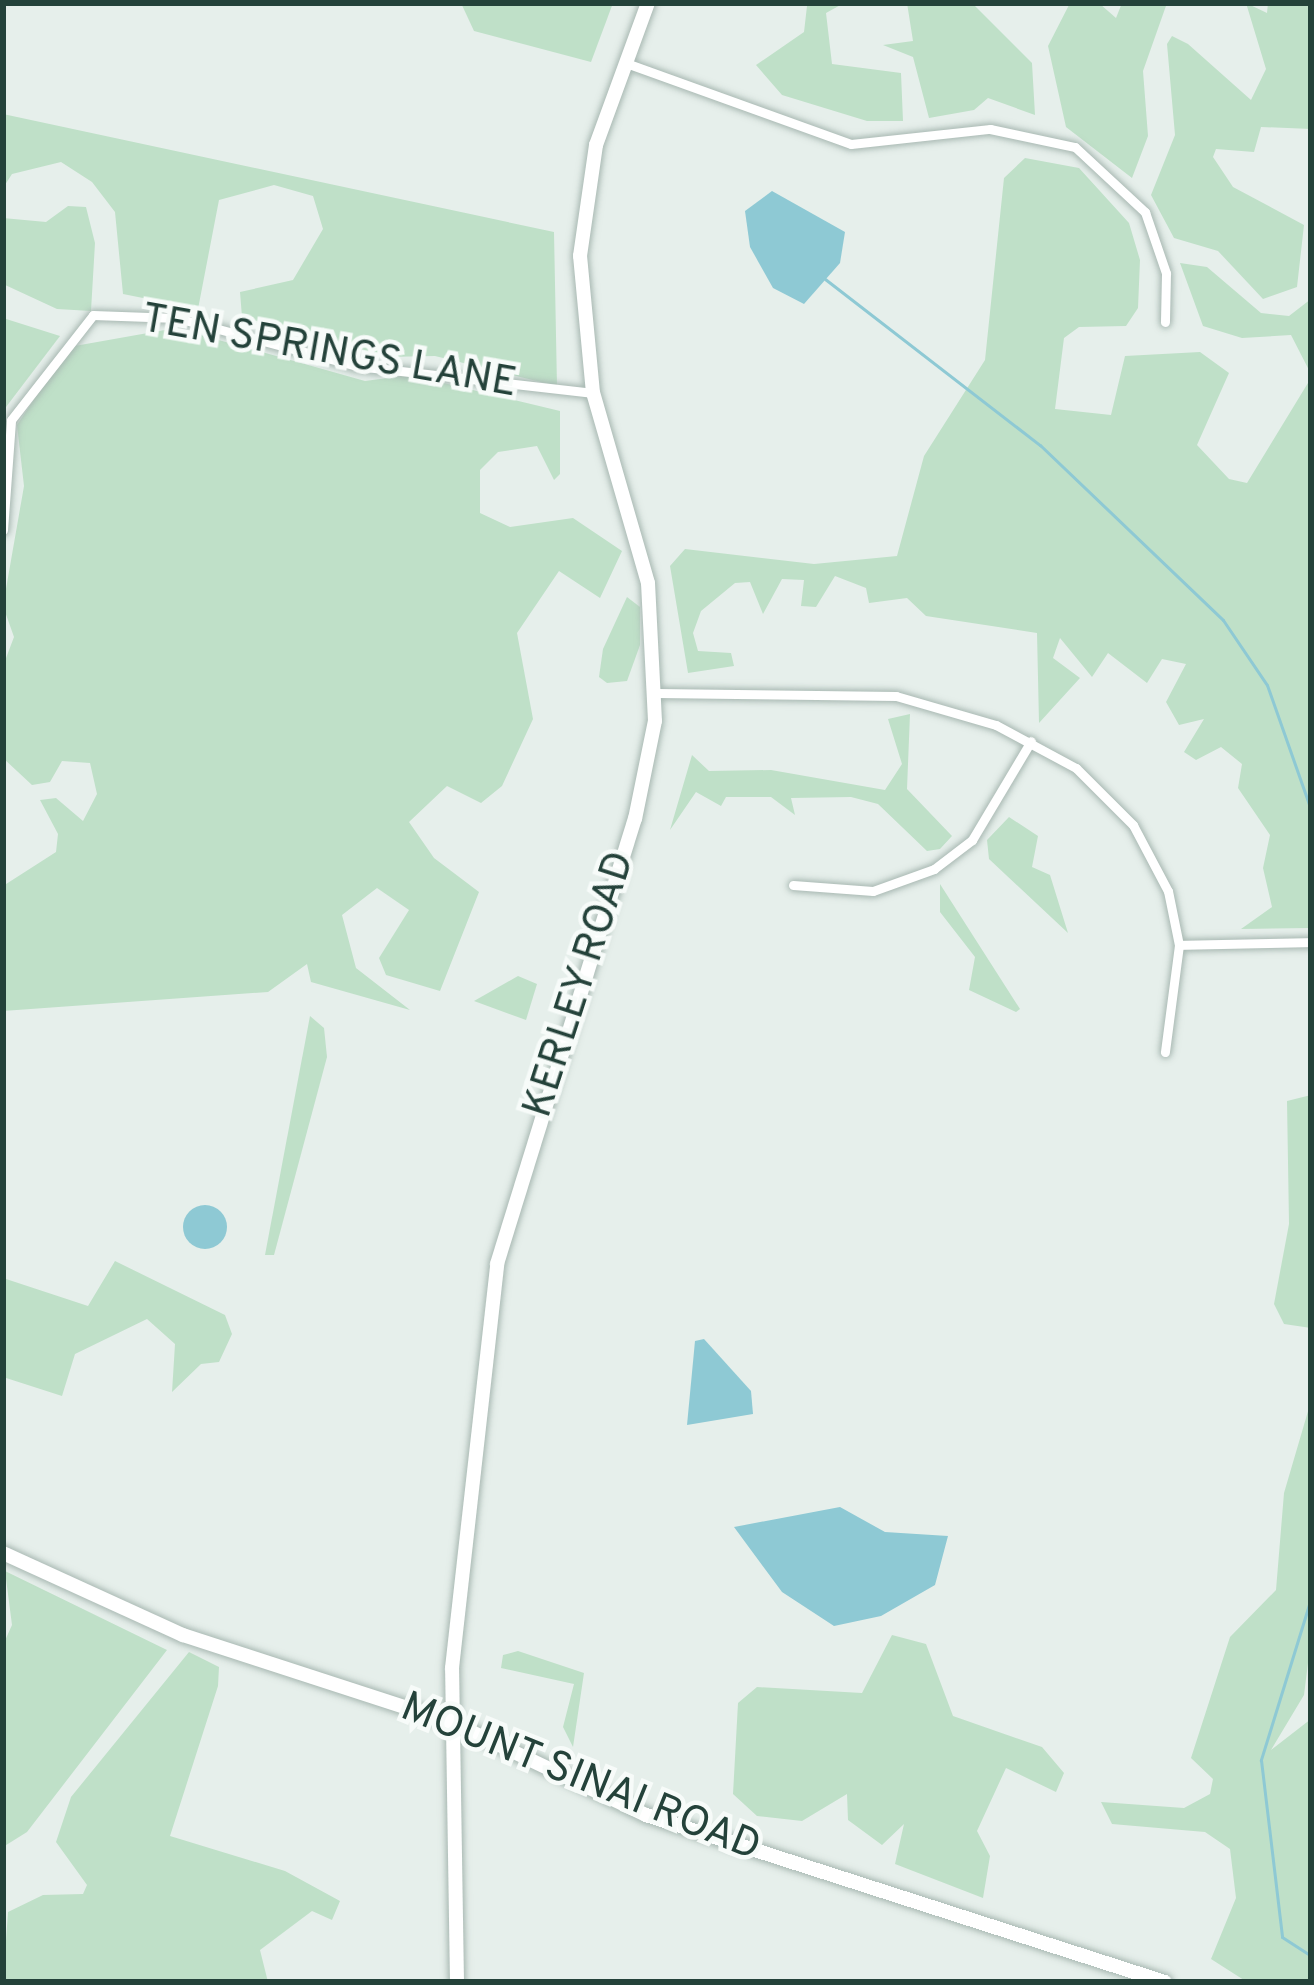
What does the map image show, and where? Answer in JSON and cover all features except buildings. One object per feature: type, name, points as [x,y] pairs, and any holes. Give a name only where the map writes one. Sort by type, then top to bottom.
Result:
[{"type":"street","name":"KERLEY ROAD","points":[[457,1982],[462,1881],[451,1722],[496,1264],[634,819],[657,693],[644,555],[593,393],[582,223],[623,62],[649,3]]},
{"type":"street","points":[[623,62],[851,144],[1002,129],[1075,147],[1145,212],[1166,273],[1165,322]]},
{"type":"street","name":"TEN SPRINGS LANE","points":[[3,530],[11,419],[93,315],[177,318],[357,366],[593,393]]},
{"type":"street","points":[[657,693],[896,696],[1031,741],[1096,784],[1133,825],[1168,891],[1179,945],[1165,1052]]},
{"type":"street","points":[[793,885],[873,891],[934,868],[972,840],[1031,741]]},
{"type":"street","points":[[1179,945],[1311,942]]},
{"type":"street","name":"MOUNT SINAI ROAD","points":[[3,1553],[183,1635],[451,1722],[646,1815],[1165,1982]]},
{"type":"green space","points":[[461,3],[613,3],[591,62],[474,31]]},
{"type":"green space","points":[[844,3],[826,13],[832,64],[901,73],[903,121],[867,121],[782,95],[756,65],[804,32],[807,6]]},
{"type":"green space","points":[[907,3],[972,3],[1032,63],[1035,115],[988,98],[974,110],[929,118],[913,57],[883,45],[913,41]]},
{"type":"green space","points":[[1070,3],[1100,4],[1116,18],[1122,3],[1167,3],[1143,71],[1148,136],[1132,178],[1066,127],[1048,46]]},
{"type":"green space","points":[[1246,3],[1267,13],[1268,3],[1311,3],[1311,129],[1261,127],[1254,152],[1216,149],[1213,157],[1233,187],[1304,225],[1297,287],[1263,299],[1218,251],[1174,238],[1151,195],[1175,135],[1167,44],[1172,36],[1188,44],[1251,100],[1266,69]]},
{"type":"green space","points":[[3,114],[554,232],[557,386],[435,356],[386,357],[242,317],[240,292],[293,280],[323,229],[313,196],[274,185],[219,200],[198,309],[123,294],[115,212],[92,182],[61,162],[12,174],[3,188]]},
{"type":"green space","points":[[1025,158],[1079,168],[1129,223],[1140,260],[1138,308],[1126,326],[1079,327],[1064,338],[1055,409],[1111,415],[1125,356],[1200,352],[1229,373],[1197,445],[1229,479],[1247,483],[1311,378],[1311,928],[1241,929],[1272,907],[1263,868],[1270,835],[1238,788],[1242,764],[1221,747],[1196,760],[1184,752],[1204,719],[1179,725],[1166,702],[1186,664],[1162,659],[1147,683],[1108,653],[1092,677],[1060,638],[1053,658],[1080,678],[1039,723],[1037,633],[926,616],[907,598],[869,603],[866,588],[835,576],[816,607],[801,606],[804,580],[782,579],[763,614],[750,582],[735,583],[701,611],[693,633],[698,651],[731,653],[734,666],[688,673],[670,566],[685,549],[814,564],[897,556],[924,456],[985,360],[1004,178]]},
{"type":"green space","points":[[68,206],[86,207],[95,243],[91,311],[57,309],[3,284],[3,218],[46,222]]},
{"type":"green space","points":[[1180,263],[1207,267],[1261,313],[1289,316],[1311,299],[1311,374],[1291,335],[1242,338],[1203,326]]},
{"type":"green space","points":[[3,318],[60,336],[3,411]]},
{"type":"green space","points":[[176,328],[365,381],[411,375],[560,411],[560,474],[554,480],[537,446],[498,452],[480,470],[480,513],[510,527],[573,518],[622,551],[600,598],[559,571],[517,633],[533,719],[502,786],[481,803],[447,786],[409,822],[434,858],[479,892],[440,991],[386,975],[379,958],[409,910],[377,888],[342,915],[356,968],[410,1010],[311,982],[307,964],[268,992],[3,1011],[3,886],[56,852],[58,834],[40,800],[56,798],[83,821],[97,794],[90,763],[62,761],[50,782],[32,785],[3,758],[3,666],[14,637],[3,606],[24,486],[17,425],[69,347]]},
{"type":"green space","points":[[627,597],[640,607],[640,645],[627,681],[607,683],[599,677],[603,649]]},
{"type":"green space","points":[[910,714],[907,789],[952,836],[940,849],[927,851],[878,804],[851,797],[791,798],[795,815],[771,797],[726,797],[721,806],[696,792],[670,830],[692,755],[709,771],[771,770],[885,790],[902,764],[888,719]]},
{"type":"green space","points":[[1009,817],[1038,836],[1032,867],[1050,875],[1068,933],[989,859],[987,840]]},
{"type":"green space","points":[[940,884],[1020,1009],[1016,1012],[969,990],[975,957],[940,912]]},
{"type":"green space","points":[[518,976],[537,984],[526,1020],[474,1001]]},
{"type":"green space","points":[[310,1016],[324,1028],[327,1057],[274,1255],[265,1255]]},
{"type":"green space","points":[[1311,1095],[1311,1328],[1284,1324],[1274,1304],[1289,1224],[1287,1101]]},
{"type":"green space","points":[[115,1261],[225,1315],[232,1334],[219,1362],[201,1364],[172,1392],[175,1344],[147,1319],[75,1354],[62,1396],[3,1377],[3,1278],[88,1306]]},
{"type":"green space","points":[[1311,1401],[1311,1639],[1304,1695],[1271,1750],[1311,1719],[1311,1982],[1247,1982],[1211,1959],[1236,1898],[1230,1849],[1205,1832],[1112,1824],[1101,1802],[1184,1808],[1210,1794],[1213,1779],[1191,1758],[1230,1637],[1276,1590],[1284,1493]]},
{"type":"green space","points":[[5,1571],[167,1650],[27,1832],[3,1847],[3,1645],[12,1625]]},
{"type":"green space","points":[[892,1635],[926,1644],[953,1716],[1042,1747],[1064,1773],[1056,1792],[1006,1768],[977,1831],[990,1856],[983,1898],[895,1864],[904,1824],[882,1845],[848,1820],[847,1794],[802,1821],[757,1816],[733,1794],[738,1703],[757,1687],[862,1693]]},
{"type":"green space","points":[[518,1651],[584,1673],[573,1747],[563,1727],[574,1684],[501,1668],[503,1655]]},
{"type":"green space","points":[[189,1652],[219,1667],[218,1686],[170,1836],[285,1871],[340,1901],[332,1920],[312,1911],[260,1950],[268,1982],[3,1982],[8,1912],[43,1895],[83,1894],[87,1885],[56,1842],[71,1797]]},
{"type":"water","points":[[772,191],[845,232],[840,263],[804,304],[773,288],[750,247],[745,211]]},
{"type":"water","points":[[205,1205],[220,1212],[227,1227],[220,1242],[205,1249],[190,1242],[183,1227],[190,1212]]},
{"type":"water","points":[[704,1339],[751,1391],[753,1414],[687,1425],[695,1341]]},
{"type":"water","points":[[840,1507],[885,1532],[948,1536],[935,1585],[881,1616],[834,1626],[782,1592],[734,1527]]},
{"type":"waterway","points":[[825,279],[1040,445],[1223,620],[1267,685],[1311,810]]},
{"type":"waterway","points":[[1311,1598],[1261,1760],[1282,1937],[1311,1956]]}]
